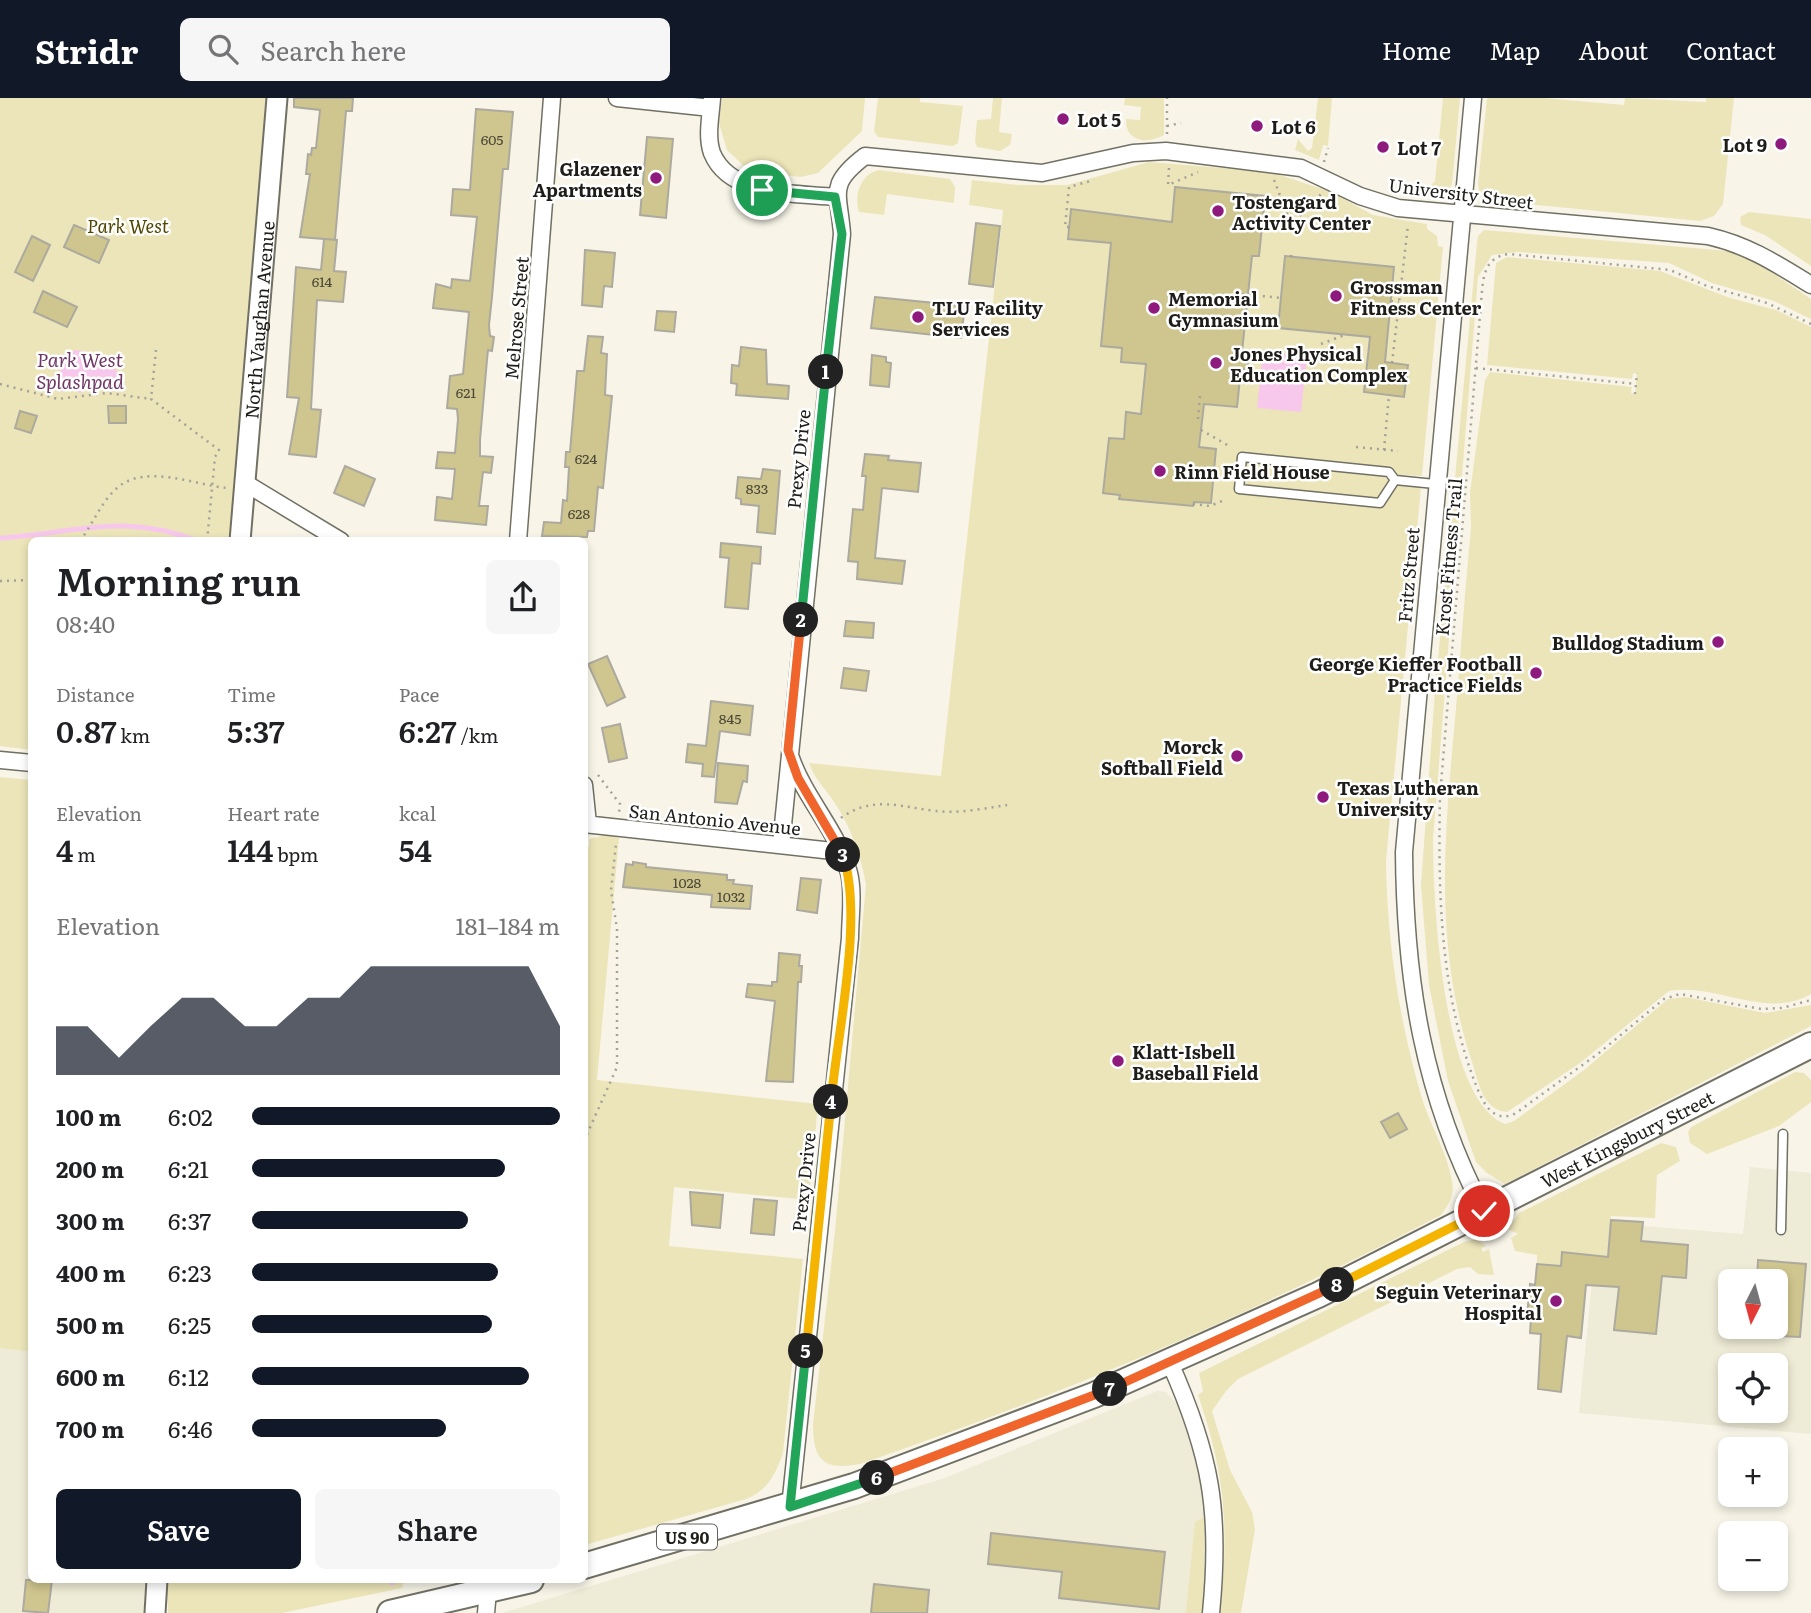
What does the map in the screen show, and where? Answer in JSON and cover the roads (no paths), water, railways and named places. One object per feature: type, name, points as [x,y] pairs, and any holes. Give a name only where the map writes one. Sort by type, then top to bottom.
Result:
[{"type":"main road","name":"West Kingsbury Street","points":[[588,1565],[790,1507],[1016,1427],[1170,1363],[1318,1295],[1811,1045]]},
{"type":"main road","points":[[390,1613],[452,1599],[487,1602],[525,1583]]},
{"type":"street","name":"North Vaughan Avenue","points":[[240,537],[277,98]]},
{"type":"street","name":"Melrose Street","points":[[517,537],[552,98]]},
{"type":"street","points":[[617,98],[712,103],[709,130],[712,152],[722,168],[762,190],[835,197]]},
{"type":"street","name":"Fritz Street","points":[[1473,98],[1435,484],[1404,852],[1405,920],[1413,1000],[1434,1088],[1460,1167],[1484,1211]]},
{"type":"street","name":"University Street","points":[[835,197],[836,188],[846,170],[865,156],[1042,173],[1133,153],[1168,159],[1301,168],[1380,204],[1708,236],[1757,251],[1811,285]]},
{"type":"street","name":"Prexy Drive","points":[[781,845],[788,750],[842,234],[835,197]]},
{"type":"street","points":[[244,493],[333,537]]},
{"type":"street","name":"Prexy Drive","points":[[788,750],[798,778],[842,852],[850,877],[850,938],[790,1507]]},
{"type":"street","points":[[0,760],[28,763]]},
{"type":"street","name":"San Antonio Avenue","points":[[588,824],[842,852]]},
{"type":"street","points":[[1170,1363],[1201,1439],[1213,1493],[1211,1613]]},
{"type":"street","points":[[155,1613],[157,1583]]},
{"type":"lane","points":[[1395,480],[1380,503],[1239,489],[1242,457],[1389,472],[1395,480],[1435,484]]},
{"type":"lane","points":[[1782,1230],[1783,1134]]},
{"type":"water","name":"Park West Splashpad","points":[[75,350],[91,352],[101,364],[112,364],[118,373],[116,383],[107,388],[97,386],[80,393],[67,387],[63,392],[55,390],[53,383],[59,376],[63,358]]},
{"type":"water","points":[[1263,352],[1307,356],[1301,412],[1257,408]]},
{"type":"waterway","points":[[0,538],[122,526],[171,532],[187,537]]},
{"type":"place","name":"Lot 5","points":[[1063,119]]},
{"type":"place","name":"Lot 6","points":[[1257,126]]},
{"type":"place","name":"Lot 9","points":[[1781,144]]},
{"type":"place","name":"Lot 7","points":[[1383,147]]},
{"type":"place","name":"Glazener Apartments","points":[[656,178]]},
{"type":"place","name":"Tostengard Activity Center","points":[[1218,211]]},
{"type":"place","name":"Grossman Fitness Center","points":[[1336,296]]},
{"type":"place","name":"Memorial Gymnasium","points":[[1154,308]]},
{"type":"place","name":"TLU Facility Services","points":[[918,317]]},
{"type":"place","name":"Jones Physical Education Complex","points":[[1216,363]]},
{"type":"place","name":"Rinn Field House","points":[[1160,471]]},
{"type":"place","name":"Bulldog Stadium","points":[[1718,642]]},
{"type":"place","name":"George Kieffer Football Practice Fields","points":[[1536,673]]},
{"type":"place","name":"Morck Softball Field","points":[[1237,756]]},
{"type":"place","name":"Texas Lutheran University","points":[[1323,797]]},
{"type":"place","name":"Klatt-Isbell Baseball Field","points":[[1118,1061]]},
{"type":"place","name":"Seguin Veterinary Hospital","points":[[1556,1301]]},
{"type":"park label","name":"Park West","points":[[128,225]]}]
